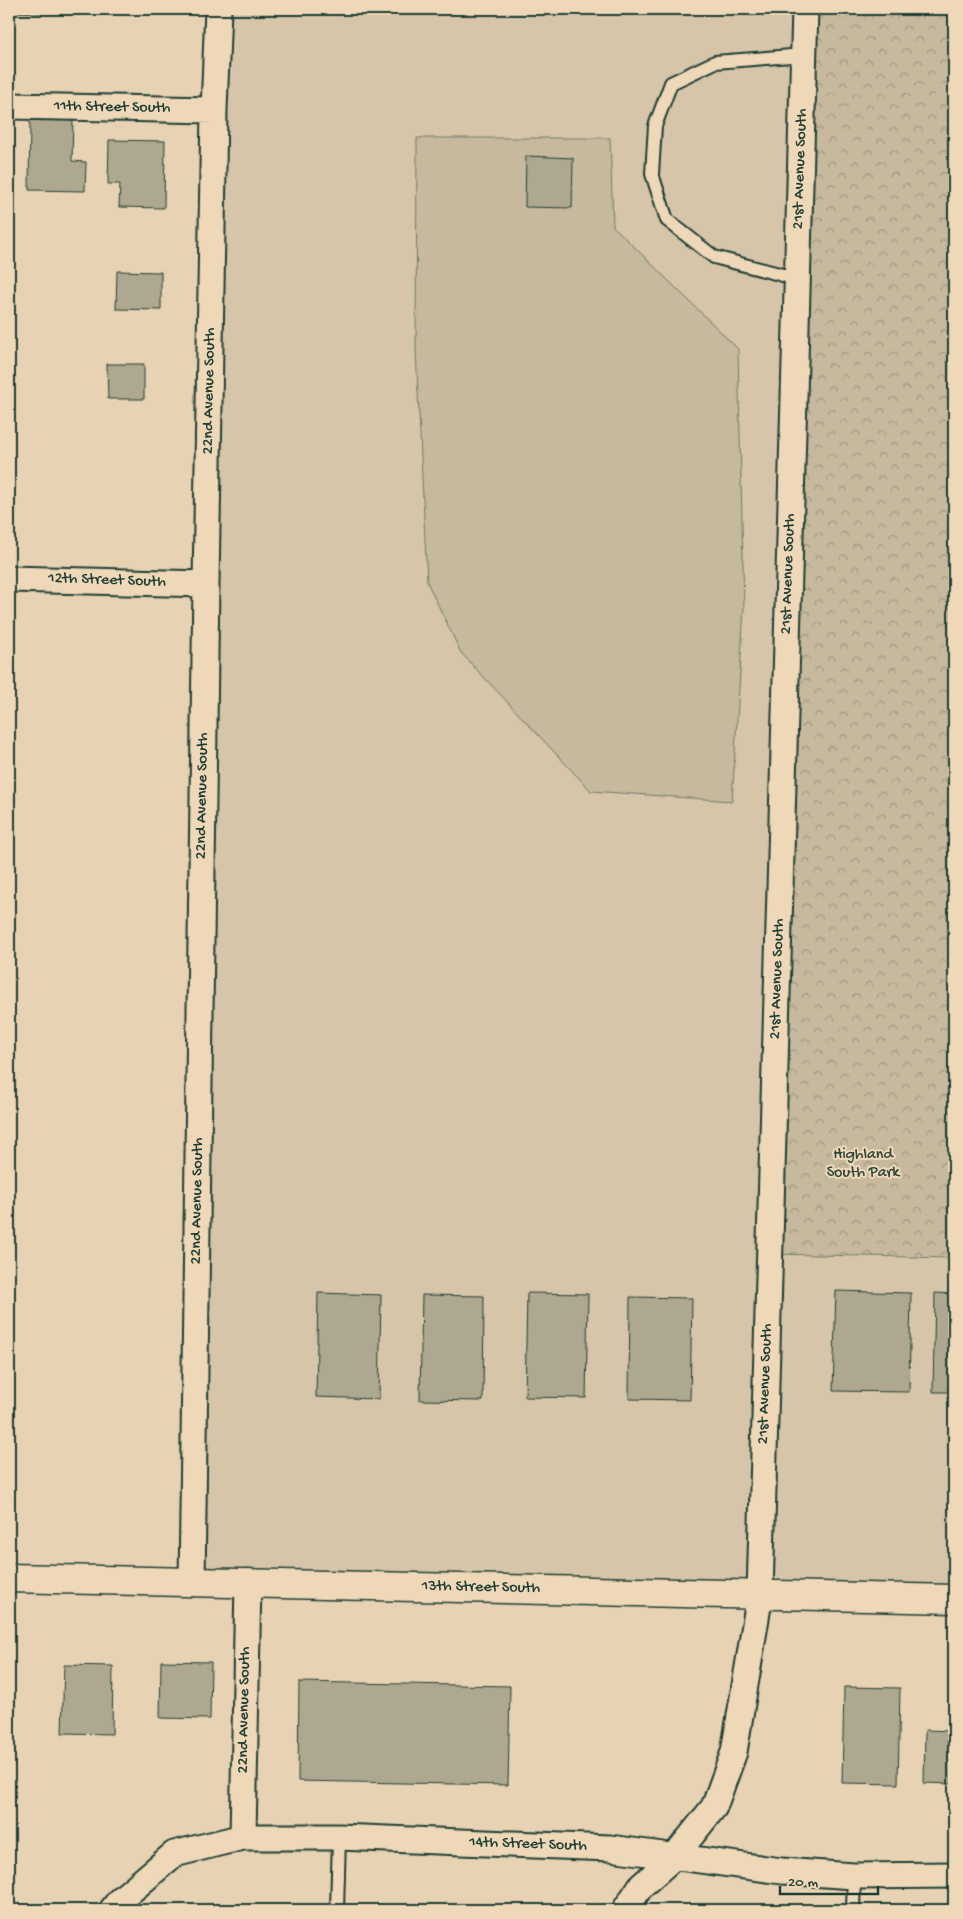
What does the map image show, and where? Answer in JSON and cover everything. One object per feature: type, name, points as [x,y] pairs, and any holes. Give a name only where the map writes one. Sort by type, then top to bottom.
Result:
[{"type":"street","name":"22nd Avenue South","points":[[192,1583],[206,584],[214,110],[218,9]]},
{"type":"street","name":"21st Avenue South","points":[[625,1910],[641,1886],[675,1856],[714,1806],[734,1752],[760,1594],[805,9]]},
{"type":"street","name":"11th Street South","points":[[9,106],[214,110]]},
{"type":"street","name":"12th Street South","points":[[9,578],[206,584]]},
{"type":"street","name":"13th Street South","points":[[9,1578],[954,1599]]},
{"type":"street","name":"22nd Avenue South","points":[[243,1837],[248,1582]]},
{"type":"street","name":"14th Street South","points":[[116,1905],[174,1854],[243,1837],[339,1837],[610,1848],[782,1871],[854,1876],[954,1875]]},
{"type":"lane","points":[[798,280],[714,257],[667,220],[652,174],[655,126],[672,83],[715,62],[804,55]]},
{"type":"lane","points":[[338,1910],[339,1837]]},
{"type":"lane","points":[[853,1910],[854,1876]]},
{"type":"shaded area","points":[[218,9],[805,9],[770,1254],[954,1258],[954,1599],[193,1583]]},
{"type":"green space","name":"Highland South Park","points":[[808,9],[954,9],[954,1258],[770,1254]]},
{"type":"green space","points":[[417,138],[610,138],[613,226],[738,349],[744,608],[732,801],[591,791],[461,653],[427,582],[416,351]]},
{"type":"building","points":[[9,9],[79,9],[79,14],[9,12]]},
{"type":"building","points":[[110,9],[175,9],[175,13],[110,11]]},
{"type":"building","points":[[30,119],[73,120],[72,161],[86,162],[85,191],[29,190]]},
{"type":"building","points":[[109,140],[165,141],[164,208],[119,207],[120,184],[108,184]]},
{"type":"building","points":[[526,156],[573,158],[572,208],[525,207]]},
{"type":"building","points":[[117,271],[161,272],[161,310],[116,309]]},
{"type":"building","points":[[107,364],[144,364],[144,399],[108,399]]},
{"type":"building","points":[[836,1291],[911,1293],[909,1392],[833,1391]]},
{"type":"building","points":[[318,1293],[381,1295],[379,1399],[316,1397]]},
{"type":"building","points":[[527,1293],[588,1294],[586,1398],[525,1397]]},
{"type":"building","points":[[935,1293],[954,1294],[954,1392],[933,1392]]},
{"type":"building","points":[[422,1295],[484,1296],[483,1401],[420,1400]]},
{"type":"building","points":[[630,1297],[692,1298],[690,1400],[629,1399]]},
{"type":"building","points":[[161,1661],[211,1662],[210,1719],[160,1718]]},
{"type":"building","points":[[64,1665],[113,1666],[112,1734],[62,1733]]},
{"type":"building","points":[[299,1682],[510,1686],[508,1785],[298,1781]]},
{"type":"building","points":[[844,1687],[900,1688],[898,1784],[842,1783]]},
{"type":"building","points":[[925,1730],[954,1731],[954,1784],[924,1783]]}]
